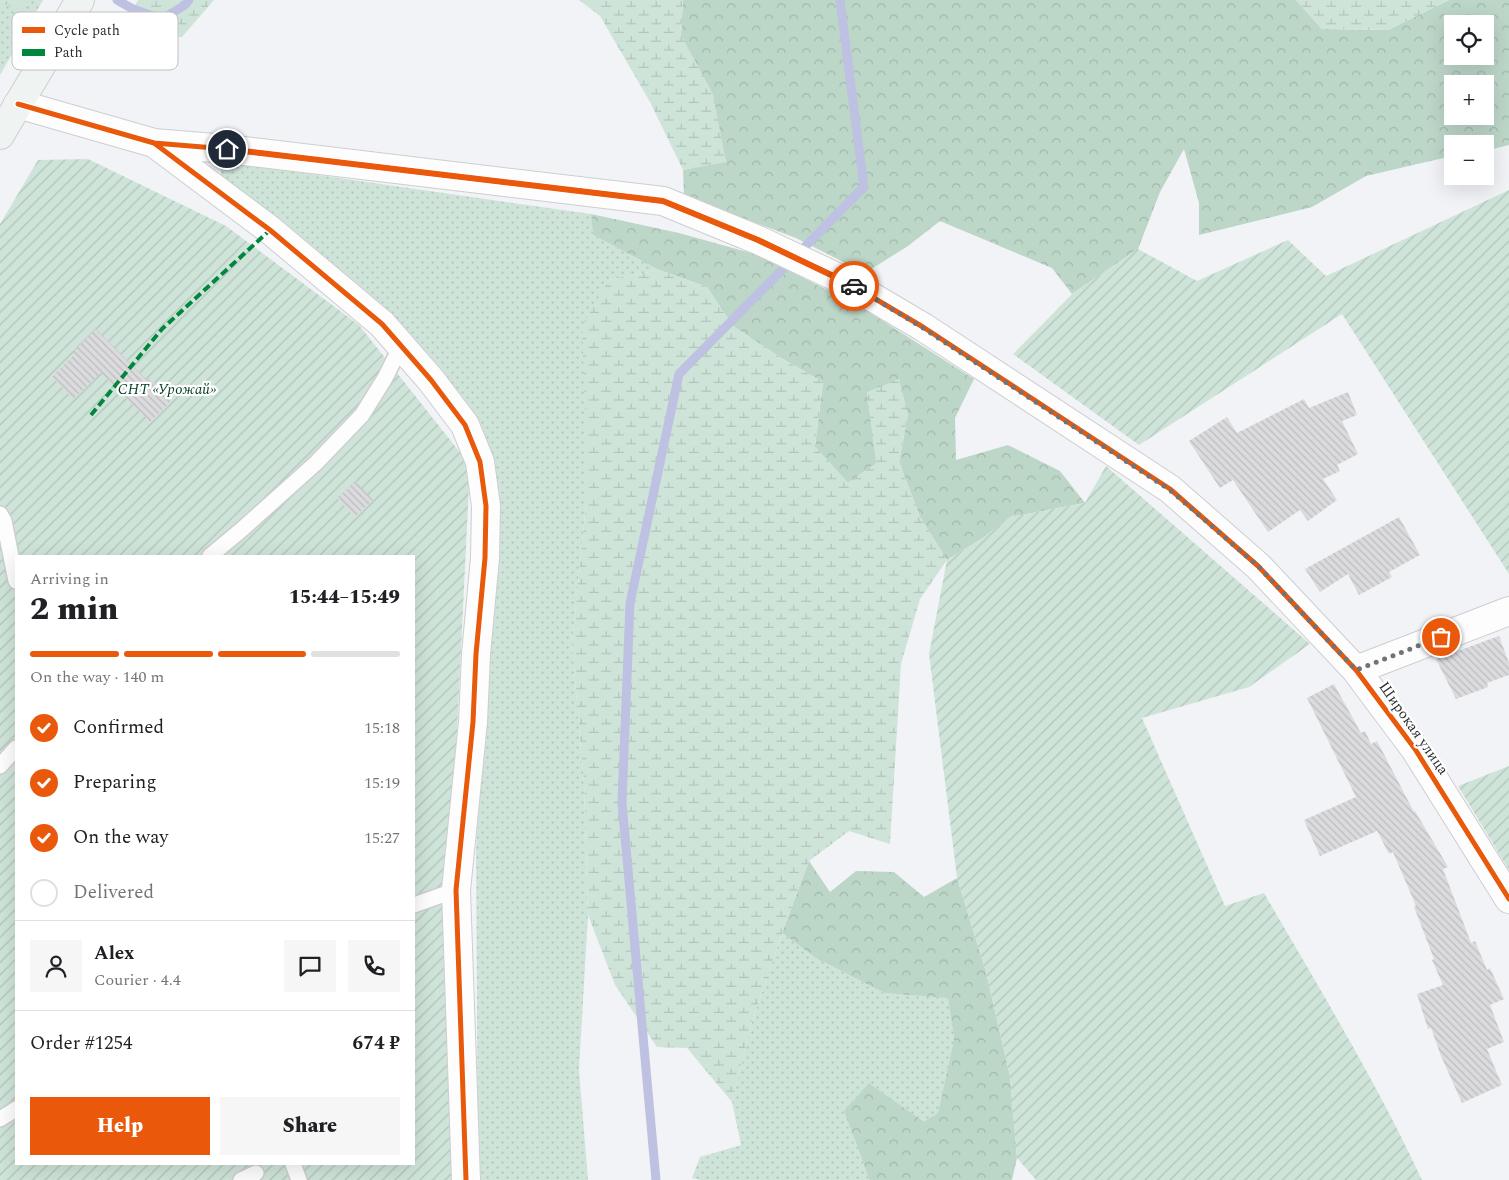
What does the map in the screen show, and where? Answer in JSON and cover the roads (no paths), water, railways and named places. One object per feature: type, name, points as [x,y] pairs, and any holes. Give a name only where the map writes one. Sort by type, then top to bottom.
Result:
[{"type":"street","points":[[0,134],[38,70]]},
{"type":"street","points":[[18,104],[154,143],[270,230],[382,324],[431,380],[465,425],[480,462],[486,506],[485,558],[476,654],[473,722],[456,890],[466,1180]]},
{"type":"street","name":"Широкая улица","points":[[154,143],[227,149],[663,201],[758,240],[845,281],[923,328],[1170,490],[1258,566],[1356,670],[1415,749],[1509,899]]},
{"type":"street","points":[[1356,670],[1509,610]]},
{"type":"lane","points":[[211,555],[240,532],[316,463],[362,415],[385,378],[401,346]]},
{"type":"lane","points":[[0,514],[4,522],[15,576]]},
{"type":"lane","points":[[0,766],[15,749]]},
{"type":"lane","points":[[415,905],[456,890]]},
{"type":"lane","points":[[0,1119],[15,1110]]},
{"type":"lane","points":[[293,1165],[299,1180]]},
{"type":"lane","points":[[241,1180],[256,1173]]},
{"type":"waterway","points":[[117,0],[142,12]]},
{"type":"waterway","points":[[174,12],[185,5],[189,0]]},
{"type":"waterway","points":[[656,1180],[622,803],[630,603],[679,374],[864,187],[840,0]]},
{"type":"park label","name":"СНТ «Урожай»","points":[[167,389]]}]
